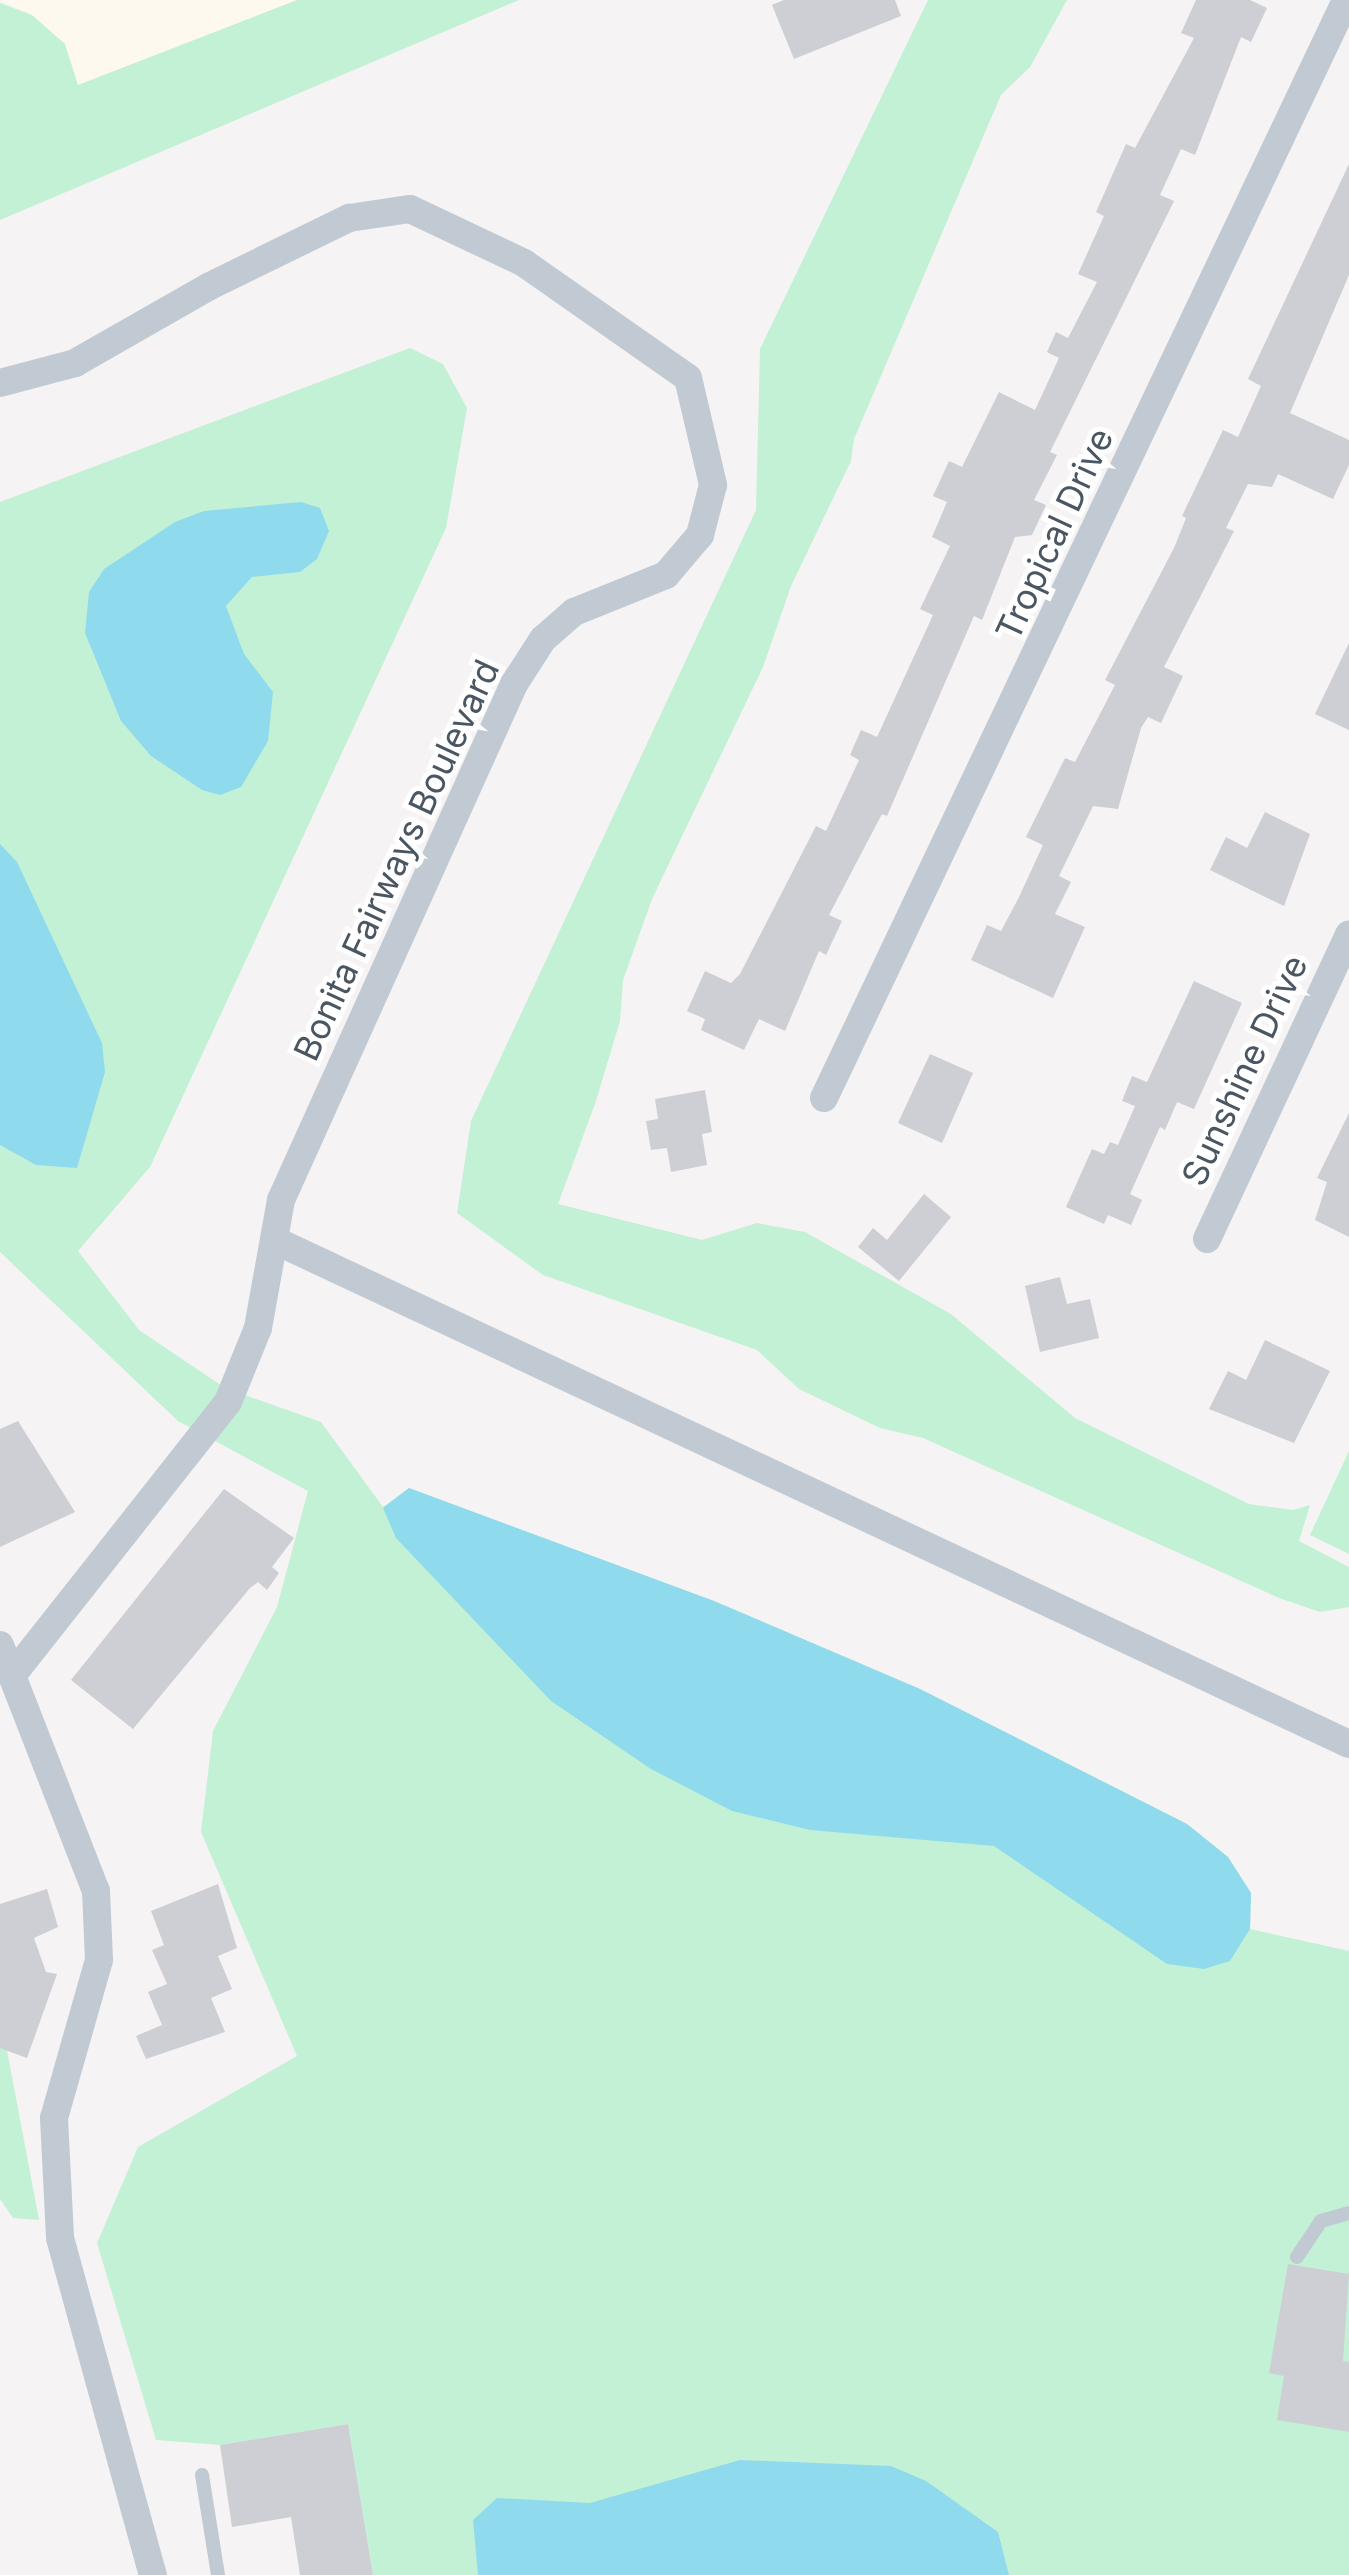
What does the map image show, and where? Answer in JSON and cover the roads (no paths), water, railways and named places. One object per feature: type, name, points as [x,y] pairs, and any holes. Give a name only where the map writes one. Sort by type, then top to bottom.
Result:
[{"type":"street","name":"Tropical Drive","points":[[824,1098],[1346,0]]},
{"type":"street","name":"Bonita Fairways Boulevard","points":[[0,384],[75,363],[210,286],[349,218],[410,210],[524,263],[688,378],[714,485],[700,535],[666,575],[574,612],[543,639],[514,684],[280,1200],[258,1328],[228,1402],[14,1673]]},
{"type":"street","name":"Sunshine Drive","points":[[1207,1239],[1349,934]]},
{"type":"street","points":[[274,1240],[1349,1744]]},
{"type":"street","points":[[0,1645],[96,1892],[98,1960],[54,2118],[60,2238],[153,2575]]},
{"type":"lane","points":[[1297,2257],[1321,2221],[1349,2213]]},
{"type":"lane","points":[[202,2475],[218,2575]]},
{"type":"water","points":[[301,502],[320,508],[329,531],[317,559],[300,572],[252,577],[226,606],[244,654],[273,692],[268,741],[241,787],[220,795],[202,790],[151,756],[121,721],[85,633],[89,592],[104,569],[175,522],[204,511]]},
{"type":"water","points":[[0,844],[17,862],[102,1043],[105,1072],[77,1168],[36,1165],[0,1145]]},
{"type":"water","points":[[409,1488],[714,1601],[920,1689],[1187,1824],[1228,1857],[1251,1893],[1250,1929],[1230,1961],[1204,1969],[1167,1964],[994,1846],[810,1830],[732,1811],[651,1769],[551,1701],[396,1538],[383,1508]]},
{"type":"water","points":[[740,2460],[891,2466],[926,2481],[998,2532],[1009,2575],[478,2575],[473,2520],[497,2498],[590,2503]]}]
